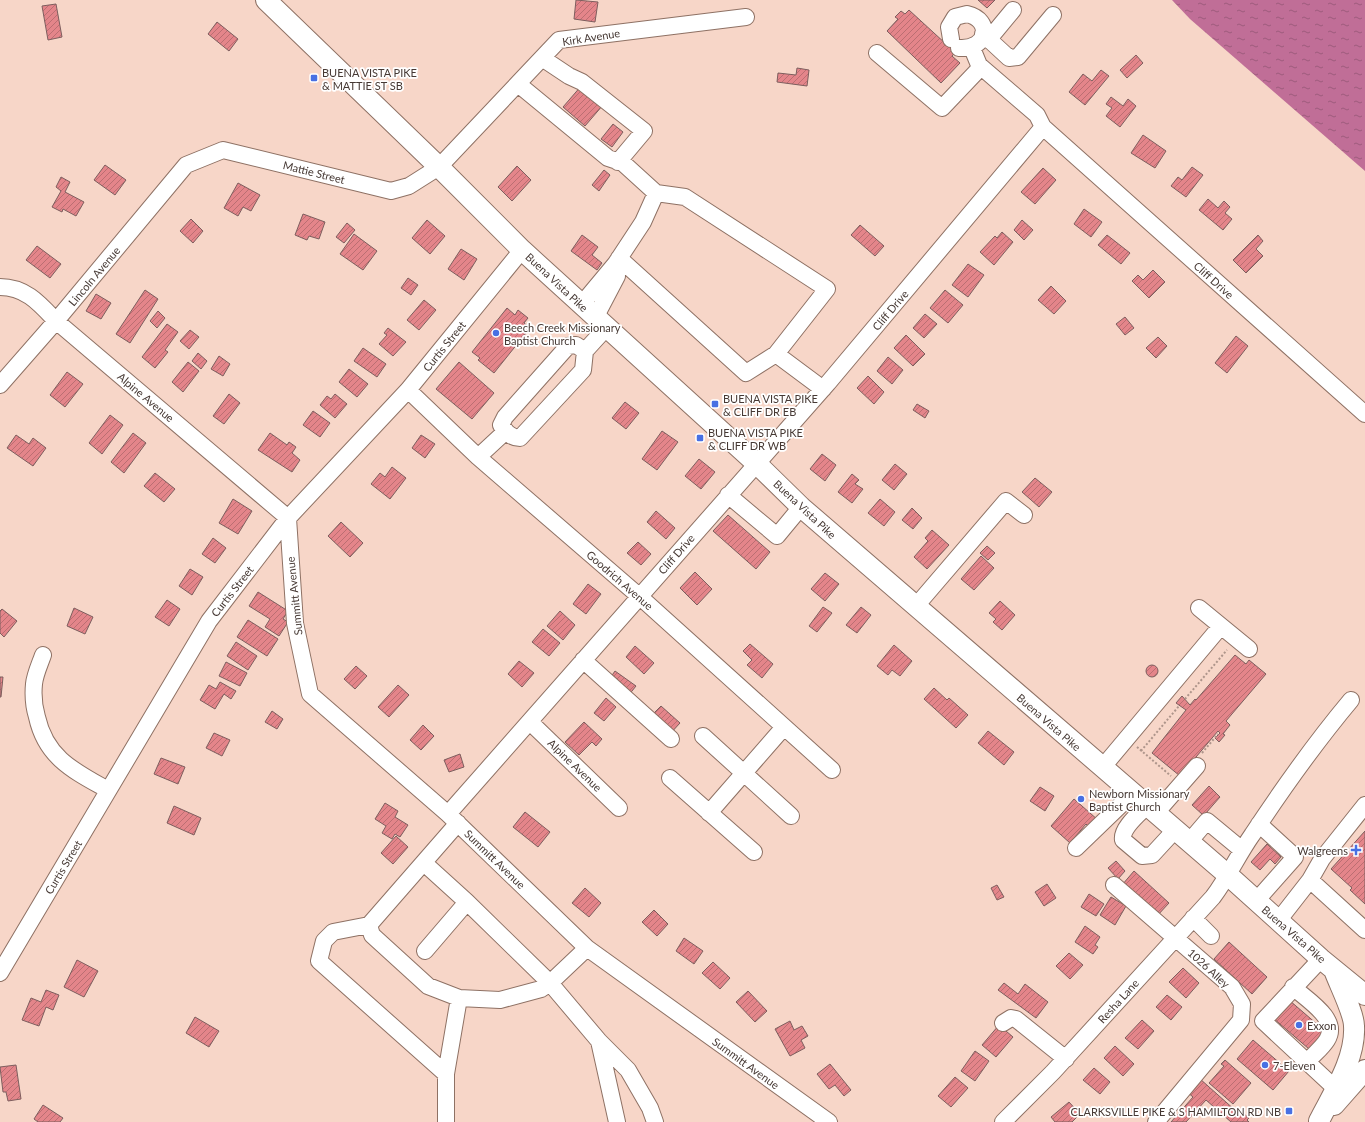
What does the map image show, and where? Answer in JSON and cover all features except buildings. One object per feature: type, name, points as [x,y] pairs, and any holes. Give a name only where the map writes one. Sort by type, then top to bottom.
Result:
[{"type":"main road","name":"Buena Vista Pike","points":[[266,0],[439,167],[522,250],[756,463],[801,507],[1182,836],[1327,964],[1365,995]]},
{"type":"main road","points":[[1327,964],[1359,983],[1365,984]]},
{"type":"main road","points":[[1319,1122],[1344,1070],[1352,1046],[1354,1025],[1327,964]]},
{"type":"main road","points":[[1319,1122],[1365,1070]]},
{"type":"main road","points":[[1319,1122],[1365,1088]]},
{"type":"street","points":[[960,45],[978,45],[1013,10]]},
{"type":"street","points":[[1043,127],[1037,115],[981,67],[948,34],[951,22],[955,17],[967,14],[978,18],[986,37],[1009,58],[1014,59],[1018,57],[1053,16]]},
{"type":"street","name":"Kirk Avenue","points":[[439,167],[559,40],[746,17]]},
{"type":"street","points":[[877,53],[942,108],[981,67]]},
{"type":"street","points":[[542,58],[569,76],[582,82],[644,131],[618,162]]},
{"type":"street","points":[[518,84],[608,158],[623,163],[656,193],[685,197],[827,288],[776,354],[746,373],[617,260]]},
{"type":"street","name":"Cliff Drive","points":[[369,925],[424,864],[453,818],[530,722],[756,463],[823,389],[1043,127],[1365,414]]},
{"type":"street","name":"Mattie Street","points":[[186,165],[223,150],[391,191],[409,186],[439,167]]},
{"type":"street","name":"Lincoln Avenue","points":[[0,385],[56,321],[186,165]]},
{"type":"street","points":[[585,351],[576,345],[568,346],[505,417],[501,425],[506,431],[515,438],[520,438],[583,370],[585,351],[594,317],[617,276],[617,260],[643,222],[656,193]]},
{"type":"street","name":"Curtis Street","points":[[0,973],[209,621],[288,518],[408,390],[522,250]]},
{"type":"street","name":"Alpine Avenue","points":[[0,287],[8,287],[31,296],[56,321],[288,518]]},
{"type":"street","points":[[776,354],[823,389]]},
{"type":"street","name":"Goodrich Avenue","points":[[408,390],[478,457],[639,596],[832,770]]},
{"type":"street","points":[[478,457],[506,431]]},
{"type":"street","points":[[728,495],[777,536],[801,507]]},
{"type":"street","points":[[916,606],[1006,501],[1024,515]]},
{"type":"street","name":"Summitt Avenue","points":[[288,518],[295,623],[310,694],[453,818],[587,948],[829,1122]]},
{"type":"street","points":[[1199,608],[1249,650]]},
{"type":"street","points":[[1102,768],[1221,626]]},
{"type":"street","points":[[43,654],[34,683],[35,708],[40,732],[53,754],[72,770],[108,790]]},
{"type":"street","points":[[583,660],[670,739]]},
{"type":"street","name":"Resha Lane","points":[[1003,1122],[1066,1059],[1193,918],[1228,876],[1242,850],[1298,766],[1351,700]]},
{"type":"street","name":"Alpine Avenue","points":[[530,722],[620,808]]},
{"type":"street","points":[[710,813],[784,726]]},
{"type":"street","points":[[703,736],[791,816]]},
{"type":"street","points":[[1076,848],[1145,805],[1198,761]]},
{"type":"street","points":[[670,778],[754,852]]},
{"type":"street","points":[[1145,805],[1122,835],[1123,840],[1142,856],[1152,855],[1207,821],[1242,850]]},
{"type":"street","points":[[1278,921],[1310,880],[1322,858],[1365,805]]},
{"type":"street","points":[[1256,901],[1295,857],[1259,824]]},
{"type":"street","points":[[424,864],[467,902],[550,983],[599,1041],[628,1070],[650,1108],[655,1122]]},
{"type":"street","points":[[1310,880],[1365,930]]},
{"type":"street","name":"1026 Alley","points":[[1114,885],[1232,987],[1242,1004],[1241,1020],[1156,1122]]},
{"type":"street","points":[[425,951],[467,902]]},
{"type":"street","points":[[1193,918],[1211,936]]},
{"type":"street","points":[[446,1074],[319,961],[324,941],[333,932],[369,925],[372,935],[428,986],[459,998],[500,1000],[541,989],[550,983],[587,948]]},
{"type":"street","points":[[1327,964],[1293,987],[1263,1021],[1308,1061],[1335,1088]]},
{"type":"street","points":[[1293,987],[1327,1018],[1331,1027],[1326,1041],[1308,1061]]},
{"type":"street","points":[[446,1122],[446,1074],[459,998]]},
{"type":"street","points":[[1003,1023],[1012,1018],[1016,1019],[1066,1059]]},
{"type":"street","points":[[599,1041],[617,1122]]},
{"type":"path","points":[[1185,699],[1236,639]]},
{"type":"path","points":[[1141,751],[1179,706]]},
{"type":"path","points":[[1198,761],[1218,734]]},
{"type":"path","points":[[1127,738],[1174,778]]},
{"type":"water","points":[[1172,0],[1365,0],[1365,171],[1190,19]]},
{"type":"place","name":"BUENA VISTA PIKE & MATTIE ST SB","points":[[314,78]]},
{"type":"place","name":"Beech Creek Missionary Baptist Church","points":[[496,333]]},
{"type":"place","name":"BUENA VISTA PIKE & CLIFF DR EB","points":[[715,404]]},
{"type":"place","name":"BUENA VISTA PIKE & CLIFF DR WB","points":[[700,438]]},
{"type":"place","name":"Newborn Missionary Baptist Church","points":[[1081,799]]},
{"type":"place","name":"Walgreens","points":[[1356,850]]},
{"type":"place","name":"Exxon","points":[[1299,1025]]},
{"type":"place","name":"7-Eleven","points":[[1265,1065]]},
{"type":"place","name":"CLARKSVILLE PIKE & S HAMILTON RD NB","points":[[1289,1111]]}]
